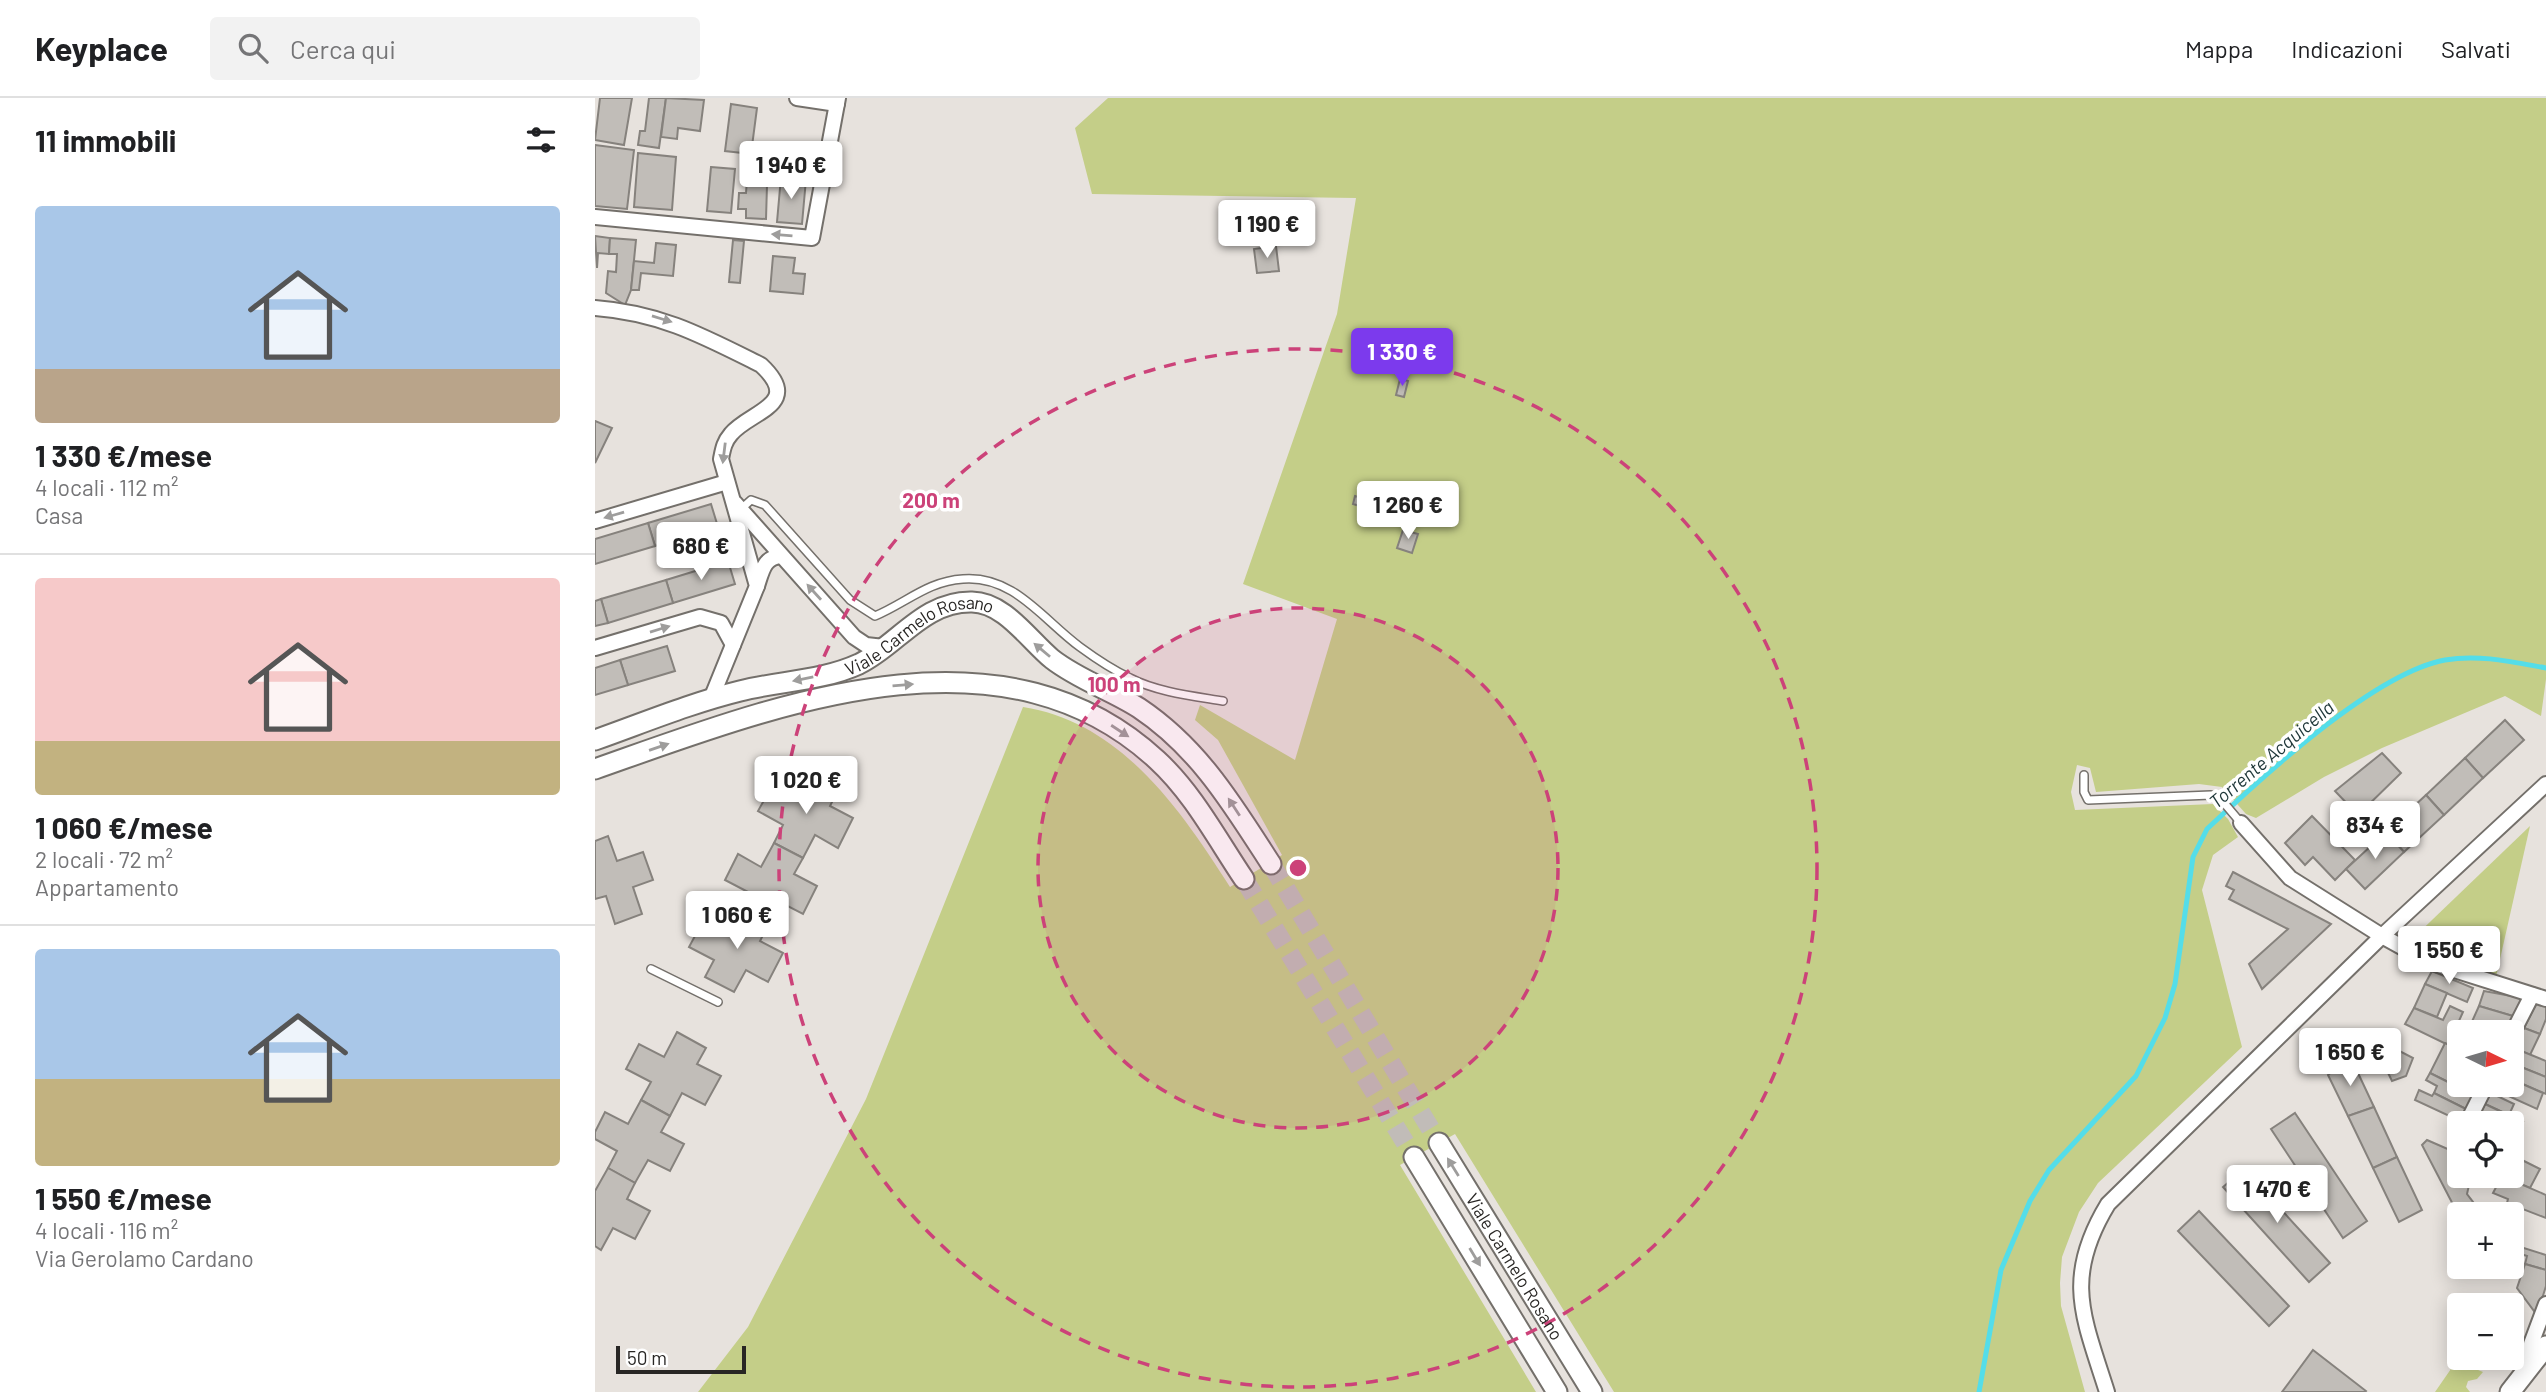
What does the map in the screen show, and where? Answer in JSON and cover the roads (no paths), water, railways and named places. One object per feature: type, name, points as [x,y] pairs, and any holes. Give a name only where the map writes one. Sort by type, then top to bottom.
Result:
[{"type":"main road","name":"Viale Carmelo Rosano","points":[[595,740],[711,699],[840,672],[861,663],[913,624],[940,608],[972,602],[992,607],[1061,665],[1137,707],[1181,741],[1215,778],[1271,864]]},
{"type":"main road","name":"Viale Carmelo Rosano","points":[[595,769],[757,713],[831,697],[902,684],[985,683],[1016,688],[1090,713],[1136,742],[1176,779],[1244,879]]},
{"type":"main road","name":"Viale Carmelo Rosano","points":[[1439,1143],[1592,1392]]},
{"type":"main road","name":"Viale Carmelo Rosano","points":[[1414,1157],[1557,1392]]},
{"type":"main road","points":[[2511,1392],[2546,1346]]},
{"type":"street","points":[[595,218],[813,238],[837,101],[797,98]]},
{"type":"street","points":[[595,308],[635,312],[685,326],[761,365],[771,374],[777,388],[775,400],[764,412],[733,431],[724,444],[721,460],[757,586]]},
{"type":"street","points":[[595,521],[727,482]]},
{"type":"street","points":[[731,498],[854,637],[866,645],[884,647]]},
{"type":"street","points":[[711,699],[765,563],[773,556],[782,556]]},
{"type":"street","points":[[595,648],[701,617],[721,623],[733,646]]},
{"type":"street","points":[[2107,1392],[2084,1318],[2079,1281],[2091,1231],[2108,1204],[2382,936],[2546,784]]},
{"type":"street","points":[[2237,818],[2290,878],[2382,936],[2430,962],[2539,997],[2522,1020]]},
{"type":"street","points":[[2531,1366],[2531,1345],[2546,1304]]},
{"type":"lane","points":[[741,509],[751,500],[765,505],[850,600],[875,615],[895,608],[924,587],[964,578],[992,583],[1019,594],[1079,646],[1131,679],[1189,696],[1223,701]]},
{"type":"lane","points":[[2084,775],[2084,792],[2088,800],[2197,793],[2219,797],[2237,818]]},
{"type":"lane","points":[[651,969],[718,1002]]},
{"type":"waterway","name":"Torrente Acquicella","points":[[1979,1392],[2001,1270],[2030,1201],[2049,1170],[2136,1076],[2165,1018],[2175,984],[2193,857],[2207,829],[2320,730],[2385,685],[2417,669],[2458,658],[2496,660],[2546,668]]},
{"type":"tunnel","points":[[1271,864],[1439,1143]]},
{"type":"tunnel","points":[[1244,879],[1414,1157]]}]
